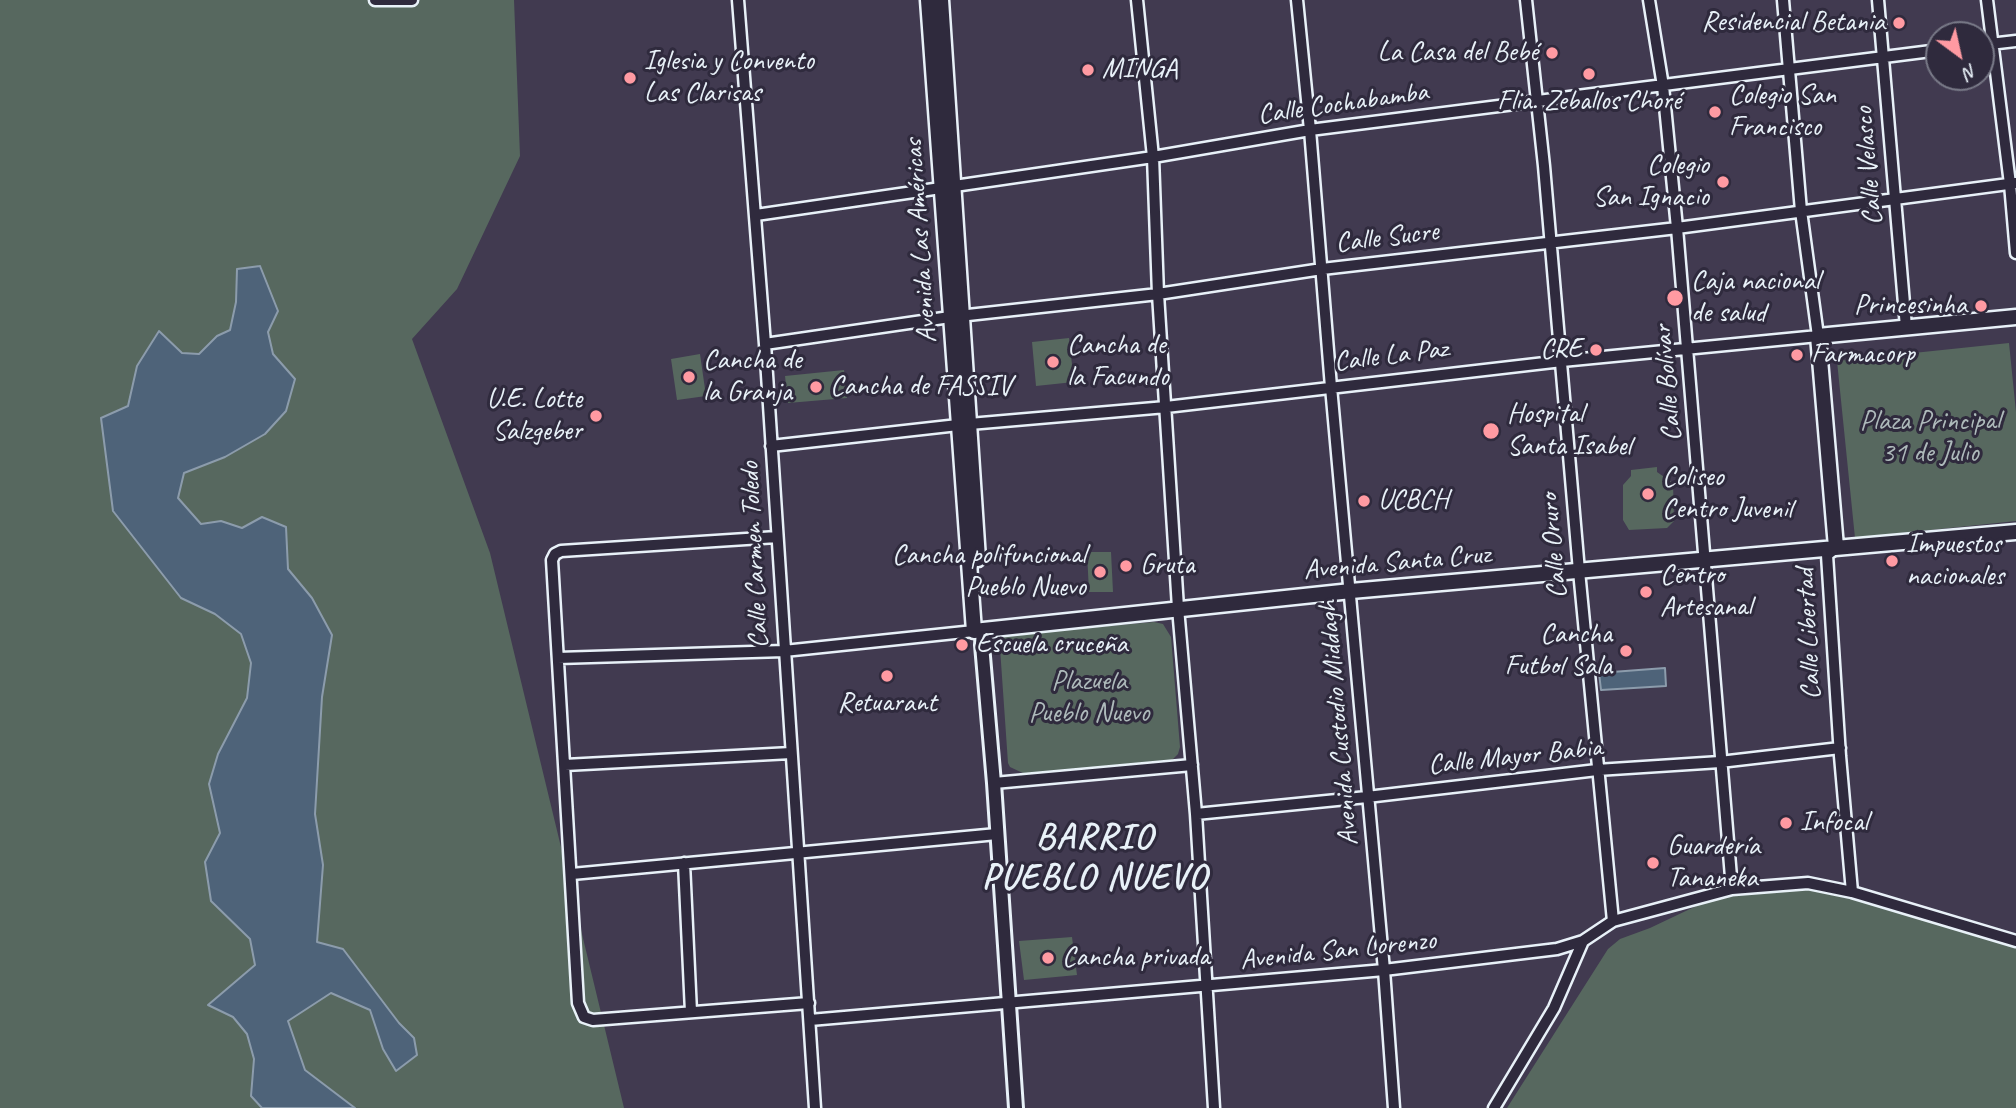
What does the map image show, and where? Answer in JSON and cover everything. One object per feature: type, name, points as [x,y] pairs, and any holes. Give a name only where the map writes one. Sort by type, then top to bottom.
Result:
[{"type":"main road","name":"Avenida Las Américas","points":[[928,0],[948,185]]},
{"type":"main road","name":"Avenida Las Américas","points":[[941,0],[948,185],[979,630]]},
{"type":"main road","name":"Calle La Paz","points":[[1818,336],[2016,317]]},
{"type":"main road","name":"Calle Libertad","points":[[1818,336],[1836,547]]},
{"type":"main road","name":"Avenida Santa Cruz","points":[[979,630],[1350,591],[2016,532]]},
{"type":"street","points":[[375,0],[412,0]]},
{"type":"street","name":"Calle Carmen Toledo","points":[[737,0],[756,215],[815,1108]]},
{"type":"street","points":[[1137,0],[1153,157],[1158,294],[1178,608],[1196,814],[1214,1108]]},
{"type":"street","name":"Avenida Custodio Middagh","points":[[1297,0],[1394,1108]]},
{"type":"street","name":"Calle Oruro","points":[[1526,0],[1551,241],[1578,571],[1613,921]]},
{"type":"street","name":"Calle Bolívar","points":[[1649,0],[1662,86],[1677,228],[1732,890]]},
{"type":"street","name":"Calle Libertad","points":[[1783,0],[1801,211],[1818,336]]},
{"type":"street","name":"Calle Velasco","points":[[1878,0],[1906,327]]},
{"type":"street","points":[[1987,0],[1987,21]]},
{"type":"street","points":[[1995,44],[2016,41]]},
{"type":"street","name":"Calle Cochabamba","points":[[756,215],[1153,157],[1310,130],[1925,52]]},
{"type":"street","points":[[1995,91],[2013,183],[2016,253]]},
{"type":"street","name":"Calle Sucre","points":[[765,344],[956,316],[1158,294],[1322,269],[1677,228],[2013,183]]},
{"type":"street","name":"Calle La Paz","points":[[771,446],[1166,407],[1562,361],[1818,336]]},
{"type":"street","points":[[777,537],[561,551],[555,554],[552,560],[578,1003],[584,1017],[593,1020],[809,1003]]},
{"type":"street","name":"Calle Libertad","points":[[1836,547],[1827,555],[1852,892]]},
{"type":"street","name":"Avenida Las Américas","points":[[979,630],[994,783],[1016,1108]]},
{"type":"street","name":"Avenida Santa Cruz","points":[[558,658],[783,651],[979,630]]},
{"type":"street","name":"Calle Mayor Babia","points":[[1196,814],[1597,770],[1720,762],[1840,748]]},
{"type":"street","points":[[565,765],[791,753]]},
{"type":"street","points":[[994,783],[1192,765]]},
{"type":"street","points":[[572,874],[997,834]]},
{"type":"street","points":[[684,863],[691,1012]]},
{"type":"street","points":[[1613,921],[1732,890],[1808,883],[1852,892],[2016,941]]},
{"type":"street","name":"Avenida San Lorenzo","points":[[810,1020],[1208,987],[1558,949],[1583,942],[1613,921]]},
{"type":"street","points":[[1494,1108],[1555,1008],[1583,942]]},
{"type":"green space","points":[[0,0],[514,0],[520,156],[457,289],[412,339],[490,553],[624,1108],[355,1108],[305,1070],[288,1021],[331,992],[370,1010],[383,1049],[414,1038],[399,1023],[343,949],[317,942],[323,865],[315,814],[322,697],[332,635],[312,598],[288,569],[286,527],[262,517],[242,528],[221,521],[200,524],[178,498],[183,473],[225,457],[265,434],[286,411],[295,379],[273,354],[268,332],[237,269],[236,302],[230,330],[217,336],[199,354],[182,353],[158,331],[137,366],[128,406],[102,418],[113,511],[181,598],[215,614],[241,634],[251,663],[247,698],[218,754],[209,784],[220,833],[205,862],[211,901],[250,939],[255,966],[234,985],[233,1017],[247,1034],[254,1059],[251,1096],[262,1108],[0,1108]]},
{"type":"green space","name":"Cancha de la Facundo","points":[[1069,338],[1074,382],[1036,386],[1032,342]]},
{"type":"green space","name":"Plaza Principal 31 de Julio","points":[[2009,343],[2016,412],[2016,521],[1855,538],[1837,361]]},
{"type":"green space","name":"Cancha de la Granja","points":[[700,354],[706,396],[677,400],[671,359]]},
{"type":"green space","name":"Cancha de FASSIV","points":[[844,370],[847,398],[788,403],[785,376]]},
{"type":"green space","name":"Coliseo Centro Juvenil","points":[[1657,467],[1657,472],[1673,483],[1674,521],[1667,528],[1629,530],[1623,520],[1623,485],[1631,476],[1631,470]]},
{"type":"green space","name":"Cancha polifuncional Pueblo Nuevo","points":[[1087,552],[1111,552],[1113,592],[1089,592]]},
{"type":"green space","name":"Plazuela Pueblo Nuevo","points":[[1154,622],[1163,624],[1171,637],[1180,747],[1178,754],[1172,760],[1025,774],[1010,767],[1000,648],[1000,641],[1005,635]]},
{"type":"green space","points":[[1808,883],[2016,941],[2016,1108],[1507,1108],[1608,949],[1620,939],[1650,928],[1732,889]]},
{"type":"green space","name":"Cancha privada","points":[[1072,937],[1077,975],[1024,980],[1019,941]]},
{"type":"water","points":[[260,266],[278,311],[268,332],[273,354],[295,379],[286,411],[265,434],[225,457],[184,473],[178,498],[201,524],[221,521],[242,528],[262,517],[286,527],[288,569],[312,598],[332,635],[322,697],[315,814],[323,865],[317,942],[343,949],[399,1023],[414,1038],[417,1055],[396,1071],[383,1049],[370,1010],[331,993],[288,1021],[305,1070],[355,1108],[262,1108],[251,1096],[254,1059],[247,1034],[233,1017],[208,1005],[255,965],[250,939],[211,901],[205,862],[220,833],[209,784],[218,754],[247,698],[251,663],[241,634],[215,614],[181,598],[113,511],[101,418],[128,406],[137,366],[159,331],[182,353],[199,354],[217,336],[230,330],[236,302],[237,269]]},
{"type":"water","points":[[1665,668],[1666,686],[1601,690],[1599,673]]},
{"type":"place","name":"Residencial Betania","points":[[1899,23]]},
{"type":"place","name":"La Casa del Bebé","points":[[1552,53]]},
{"type":"place","name":"MINGA","points":[[1088,70]]},
{"type":"place","name":"Flia. Zeballos Choré","points":[[1589,74]]},
{"type":"place","name":"Iglesia y Convento Las Clarisas","points":[[630,78]]},
{"type":"place","name":"Colegio San Francisco","points":[[1715,112]]},
{"type":"place","name":"Colegio San Ignacio","points":[[1723,182]]},
{"type":"place","name":"Caja nacional de salud","points":[[1675,298]]},
{"type":"place","name":"Princesinha","points":[[1981,306]]},
{"type":"place","name":"CRE","points":[[1596,350]]},
{"type":"place","name":"Farmacorp","points":[[1797,355]]},
{"type":"place","name":"Cancha de la Facundo","points":[[1053,362]]},
{"type":"place","name":"Cancha de la Granja","points":[[689,377]]},
{"type":"place","name":"Cancha de FASSIV","points":[[816,387]]},
{"type":"place","name":"U.E. Lotte Salzgeber","points":[[596,416]]},
{"type":"place","name":"Hospital Santa Isabel","points":[[1491,431]]},
{"type":"place","name":"Coliseo Centro Juvenil","points":[[1648,494]]},
{"type":"place","name":"UCBCH","points":[[1364,501]]},
{"type":"place","name":"Impuestos nacionales","points":[[1892,561]]},
{"type":"place","name":"Gruta","points":[[1126,566]]},
{"type":"place","name":"Cancha polifuncional Pueblo Nuevo","points":[[1100,572]]},
{"type":"place","name":"Centro Artesanal","points":[[1646,592]]},
{"type":"place","name":"Escuela cruceña","points":[[962,645]]},
{"type":"place","name":"Cancha Futbol Sala","points":[[1626,651]]},
{"type":"place","name":"Retuarant","points":[[887,676]]},
{"type":"place","name":"Infocal","points":[[1786,823]]},
{"type":"place","name":"Guardería Tananeka","points":[[1653,863]]},
{"type":"place","name":"Cancha privada","points":[[1048,958]]},
{"type":"district","name":"BARRIO PUEBLO NUEVO","points":[[1095,859]]}]
